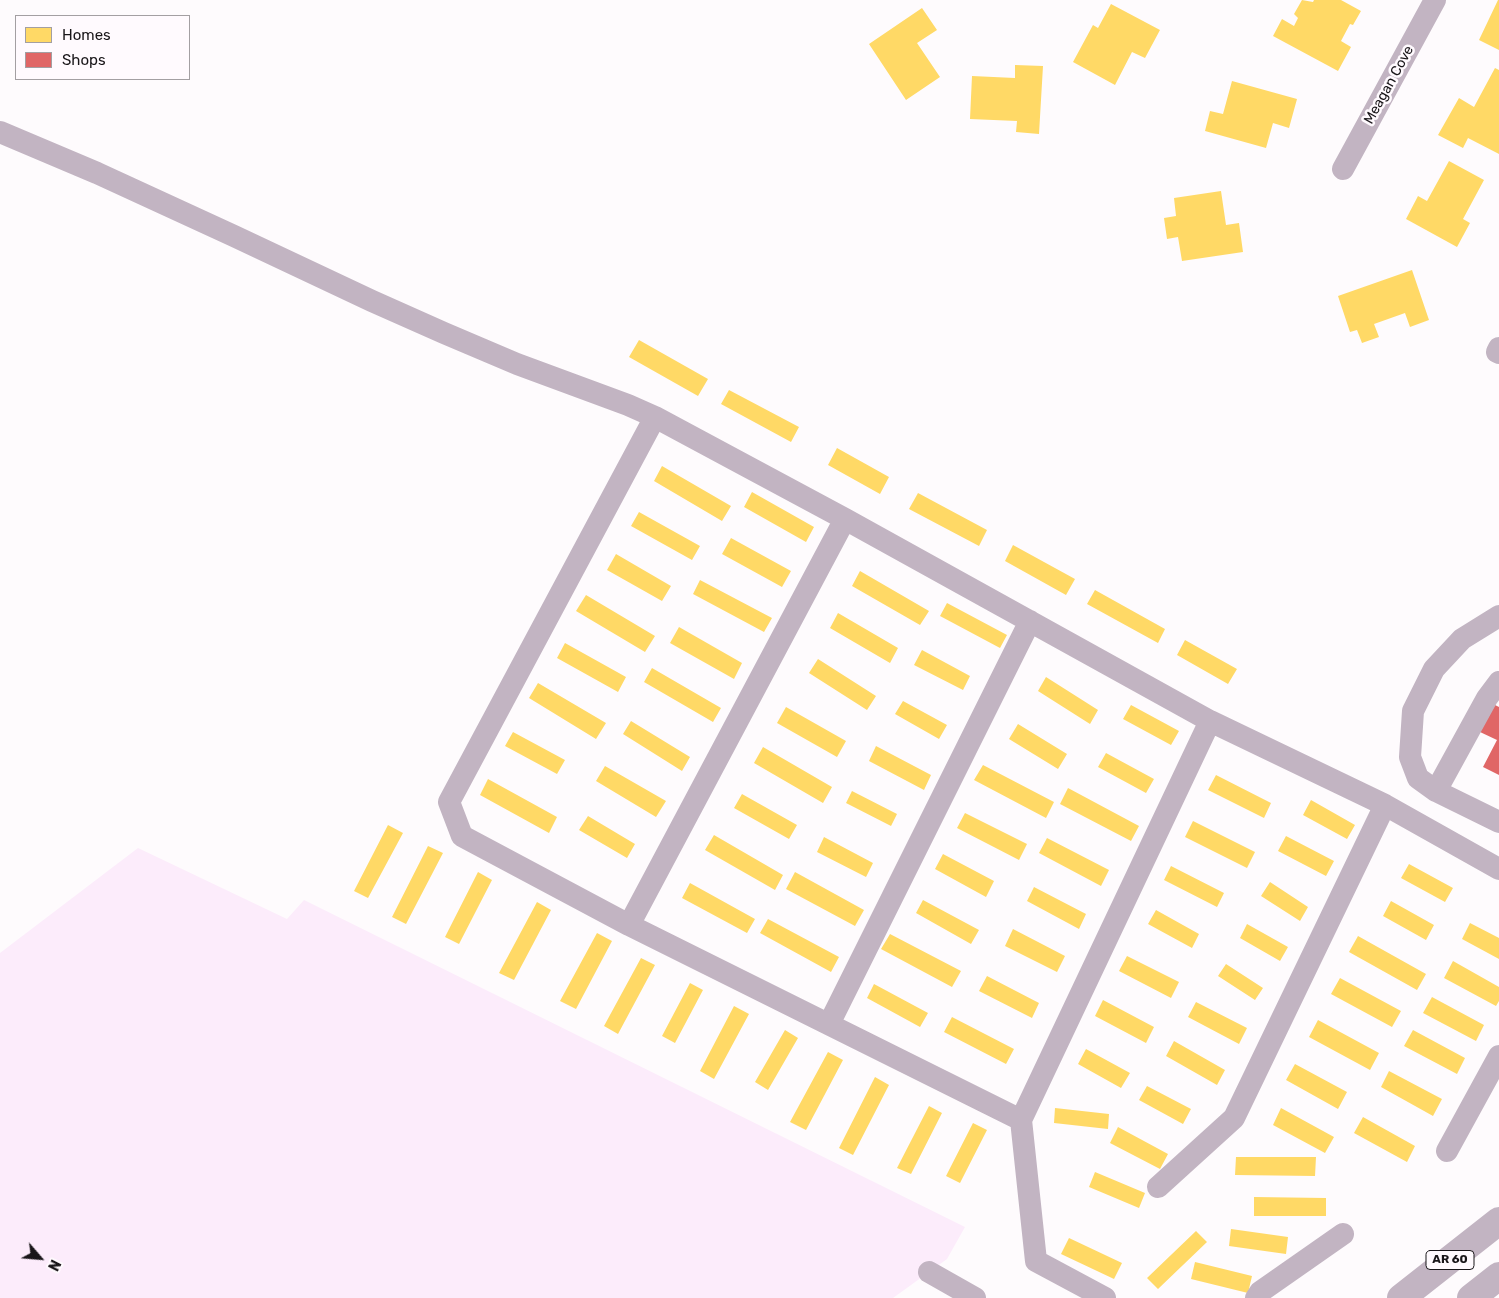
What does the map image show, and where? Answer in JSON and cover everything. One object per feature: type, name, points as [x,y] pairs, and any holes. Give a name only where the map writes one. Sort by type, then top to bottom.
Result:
[{"type":"main road","name":"AR 60","points":[[1401,1298],[1499,1221]]},
{"type":"main road","points":[[1472,1298],[1499,1276]]},
{"type":"street","name":"Meagan Cove","points":[[1343,169],[1435,0]]},
{"type":"street","points":[[0,132],[97,173],[426,325],[517,364],[628,405],[655,417],[845,519],[1210,721],[1385,806],[1499,869]]},
{"type":"street","points":[[1499,348],[1497,352],[1499,353]]},
{"type":"street","points":[[655,417],[449,802],[462,836],[629,925],[1021,1120]]},
{"type":"street","points":[[629,925],[845,519]]},
{"type":"street","points":[[1499,616],[1462,639],[1434,669],[1413,711],[1410,757],[1418,778],[1436,792],[1499,822]]},
{"type":"street","points":[[830,1024],[1030,621]]},
{"type":"street","points":[[1436,792],[1487,698],[1499,682]]},
{"type":"street","points":[[1105,1298],[1036,1261],[1021,1120],[1210,721]]},
{"type":"street","points":[[1158,1187],[1234,1118],[1385,806]]},
{"type":"street","points":[[1447,1151],[1499,1056]]},
{"type":"street","points":[[1256,1298],[1260,1292],[1343,1234]]},
{"type":"street","points":[[929,1272],[975,1298]]},
{"type":"shaded area","points":[[138,848],[287,919],[304,900],[965,1227],[947,1259],[893,1298],[0,1298],[0,953]]},
{"type":"building: Homes","points":[[1302,0],[1313,2],[1314,0],[1341,0],[1361,11],[1353,25],[1350,24],[1341,41],[1351,47],[1338,71],[1273,36],[1282,19],[1294,26],[1298,18],[1294,14]]},
{"type":"building: Homes","points":[[1499,0],[1499,50],[1479,40]]},
{"type":"building: Homes","points":[[1111,4],[1160,30],[1145,58],[1132,52],[1115,85],[1073,62],[1093,25],[1098,28]]},
{"type":"building: Homes","points":[[922,8],[937,30],[917,43],[940,77],[906,100],[869,44]]},
{"type":"building: Homes","points":[[1015,65],[1043,66],[1039,134],[1016,132],[1017,121],[970,119],[972,76],[1015,78]]},
{"type":"building: Homes","points":[[1495,68],[1499,70],[1499,154],[1468,138],[1463,148],[1438,135],[1459,98],[1474,107]]},
{"type":"building: Homes","points":[[1232,81],[1297,99],[1289,128],[1273,123],[1266,148],[1205,131],[1210,111],[1223,114]]},
{"type":"building: Homes","points":[[1449,161],[1484,180],[1463,219],[1470,223],[1457,247],[1406,219],[1418,196],[1427,201]]},
{"type":"building: Homes","points":[[1221,191],[1226,225],[1239,223],[1243,252],[1182,261],[1178,237],[1167,239],[1164,218],[1176,216],[1174,198]]},
{"type":"building: Homes","points":[[1412,270],[1429,320],[1410,327],[1405,313],[1374,324],[1379,337],[1362,343],[1357,330],[1350,332],[1338,296]]},
{"type":"building: Homes","points":[[639,340],[708,379],[698,396],[629,357]]},
{"type":"building: Homes","points":[[729,390],[799,427],[791,442],[721,404]]},
{"type":"building: Homes","points":[[837,448],[889,477],[880,494],[828,465]]},
{"type":"building: Homes","points":[[662,466],[731,506],[722,521],[654,481]]},
{"type":"building: Homes","points":[[752,492],[814,527],[806,542],[744,507]]},
{"type":"building: Homes","points":[[918,493],[987,530],[979,546],[909,509]]},
{"type":"building: Homes","points":[[639,512],[700,546],[692,560],[631,526]]},
{"type":"building: Homes","points":[[731,538],[791,571],[782,587],[722,554]]},
{"type":"building: Homes","points":[[1013,545],[1075,579],[1066,595],[1005,561]]},
{"type":"building: Homes","points":[[616,554],[671,586],[662,601],[607,570]]},
{"type":"building: Homes","points":[[860,571],[929,611],[920,625],[852,586]]},
{"type":"building: Homes","points":[[700,580],[772,618],[764,632],[693,594]]},
{"type":"building: Homes","points":[[1095,590],[1165,629],[1158,643],[1087,604]]},
{"type":"building: Homes","points":[[586,595],[655,636],[645,652],[576,611]]},
{"type":"building: Homes","points":[[947,603],[1007,635],[1000,648],[940,616]]},
{"type":"building: Homes","points":[[838,613],[898,648],[890,663],[830,628]]},
{"type":"building: Homes","points":[[679,627],[742,663],[734,679],[670,643]]},
{"type":"building: Homes","points":[[1185,640],[1237,669],[1228,684],[1177,655]]},
{"type":"building: Homes","points":[[565,643],[626,677],[618,692],[557,658]]},
{"type":"building: Homes","points":[[922,650],[970,676],[963,690],[914,665]]},
{"type":"building: Homes","points":[[818,659],[876,696],[867,710],[809,673]]},
{"type":"building: Homes","points":[[652,668],[721,708],[713,722],[644,682]]},
{"type":"building: Homes","points":[[1046,677],[1098,710],[1090,724],[1038,691]]},
{"type":"building: Homes","points":[[538,683],[606,723],[596,739],[529,698]]},
{"type":"building: Homes","points":[[903,701],[947,725],[939,739],[895,714]]},
{"type":"building: Homes","points":[[1131,705],[1179,731],[1171,745],[1123,719]]},
{"type":"building: Homes","points":[[786,707],[846,741],[837,757],[777,723]]},
{"type":"building: Homes","points":[[631,721],[690,757],[682,771],[623,734]]},
{"type":"building: Homes","points":[[1018,724],[1067,754],[1058,769],[1009,739]]},
{"type":"building: Homes","points":[[513,732],[565,760],[557,774],[505,746]]},
{"type":"building: Homes","points":[[876,746],[931,775],[924,790],[869,761]]},
{"type":"building: Homes","points":[[763,747],[832,787],[823,803],[754,763]]},
{"type":"building: Homes","points":[[1106,753],[1154,779],[1146,793],[1098,767]]},
{"type":"building: Homes","points":[[983,765],[1054,802],[1046,818],[974,780]]},
{"type":"building: Homes","points":[[605,766],[666,801],[656,817],[596,781]]},
{"type":"building: Homes","points":[[1216,775],[1271,803],[1264,818],[1208,790]]},
{"type":"building: Homes","points":[[488,779],[557,817],[549,833],[480,795]]},
{"type":"building: Homes","points":[[1068,788],[1139,826],[1131,841],[1060,804]]},
{"type":"building: Homes","points":[[852,791],[897,814],[891,826],[846,803]]},
{"type":"building: Homes","points":[[742,794],[797,825],[789,839],[734,808]]},
{"type":"building: Homes","points":[[1311,800],[1355,825],[1347,839],[1303,815]]},
{"type":"building: Homes","points":[[965,813],[1027,844],[1019,860],[957,828]]},
{"type":"building: Homes","points":[[588,816],[635,844],[627,858],[579,830]]},
{"type":"building: Homes","points":[[1193,821],[1255,852],[1247,868],[1185,837]]},
{"type":"building: Homes","points":[[388,825],[403,833],[368,898],[354,891]]},
{"type":"building: Homes","points":[[714,835],[783,875],[775,890],[705,850]]},
{"type":"building: Homes","points":[[1286,836],[1334,861],[1326,876],[1278,851]]},
{"type":"building: Homes","points":[[824,837],[873,863],[866,877],[817,852]]},
{"type":"building: Homes","points":[[1047,838],[1109,870],[1101,886],[1039,853]]},
{"type":"building: Homes","points":[[428,846],[443,853],[406,924],[392,917]]},
{"type":"building: Homes","points":[[943,854],[994,881],[986,897],[935,869]]},
{"type":"building: Homes","points":[[1409,864],[1453,888],[1445,902],[1401,878]]},
{"type":"building: Homes","points":[[1171,866],[1224,893],[1217,907],[1164,880]]},
{"type":"building: Homes","points":[[478,872],[492,880],[459,944],[445,937]]},
{"type":"building: Homes","points":[[795,872],[864,910],[855,926],[786,889]]},
{"type":"building: Homes","points":[[1270,882],[1308,907],[1300,921],[1261,896]]},
{"type":"building: Homes","points":[[690,883],[755,919],[747,933],[682,898]]},
{"type":"building: Homes","points":[[1034,887],[1086,914],[1079,929],[1027,901]]},
{"type":"building: Homes","points":[[923,900],[979,930],[971,944],[916,913]]},
{"type":"building: Homes","points":[[1391,901],[1434,925],[1426,940],[1383,916]]},
{"type":"building: Homes","points":[[537,902],[551,910],[514,980],[499,973]]},
{"type":"building: Homes","points":[[1156,910],[1199,934],[1192,948],[1148,924]]},
{"type":"building: Homes","points":[[768,919],[839,957],[831,972],[760,933]]},
{"type":"building: Homes","points":[[1470,923],[1499,938],[1499,959],[1462,939]]},
{"type":"building: Homes","points":[[1247,924],[1288,947],[1280,961],[1240,938]]},
{"type":"building: Homes","points":[[1013,929],[1065,956],[1057,972],[1005,946]]},
{"type":"building: Homes","points":[[597,933],[612,941],[576,1009],[560,1001]]},
{"type":"building: Homes","points":[[890,934],[961,971],[952,987],[881,949]]},
{"type":"building: Homes","points":[[1358,936],[1426,974],[1417,990],[1349,952]]},
{"type":"building: Homes","points":[[1127,956],[1179,982],[1171,998],[1119,971]]},
{"type":"building: Homes","points":[[641,958],[655,965],[618,1034],[604,1026]]},
{"type":"building: Homes","points":[[1453,961],[1499,987],[1499,1001],[1496,1006],[1444,978]]},
{"type":"building: Homes","points":[[1226,964],[1263,988],[1255,1000],[1218,976]]},
{"type":"building: Homes","points":[[987,976],[1039,1003],[1032,1018],[979,991]]},
{"type":"building: Homes","points":[[1340,978],[1401,1011],[1392,1027],[1331,994]]},
{"type":"building: Homes","points":[[690,983],[703,990],[675,1043],[662,1036]]},
{"type":"building: Homes","points":[[874,984],[928,1013],[920,1027],[867,998]]},
{"type":"building: Homes","points":[[1432,997],[1484,1025],[1476,1041],[1423,1013]]},
{"type":"building: Homes","points":[[1103,1000],[1154,1027],[1146,1043],[1095,1016]]},
{"type":"building: Homes","points":[[1196,1002],[1247,1028],[1239,1044],[1188,1017]]},
{"type":"building: Homes","points":[[734,1006],[749,1014],[714,1079],[700,1071]]},
{"type":"building: Homes","points":[[952,1017],[1014,1049],[1006,1064],[944,1032]]},
{"type":"building: Homes","points":[[1318,1020],[1379,1053],[1370,1070],[1309,1037]]},
{"type":"building: Homes","points":[[785,1030],[798,1038],[768,1090],[755,1082]]},
{"type":"building: Homes","points":[[1413,1030],[1465,1058],[1457,1074],[1404,1046]]},
{"type":"building: Homes","points":[[1174,1041],[1225,1070],[1217,1085],[1166,1056]]},
{"type":"building: Homes","points":[[1086,1049],[1130,1073],[1121,1088],[1078,1064]]},
{"type":"building: Homes","points":[[828,1052],[843,1060],[806,1130],[790,1122]]},
{"type":"building: Homes","points":[[1295,1064],[1347,1092],[1338,1109],[1286,1080]]},
{"type":"building: Homes","points":[[1389,1071],[1442,1099],[1433,1116],[1381,1087]]},
{"type":"building: Homes","points":[[875,1077],[889,1085],[853,1155],[839,1148]]},
{"type":"building: Homes","points":[[1147,1086],[1191,1109],[1183,1124],[1139,1100]]},
{"type":"building: Homes","points":[[929,1106],[942,1113],[911,1174],[897,1168]]},
{"type":"building: Homes","points":[[1055,1108],[1109,1114],[1108,1129],[1054,1123]]},
{"type":"building: Homes","points":[[1281,1108],[1334,1137],[1325,1153],[1273,1125]]},
{"type":"building: Homes","points":[[1363,1117],[1415,1146],[1407,1162],[1354,1133]]},
{"type":"building: Homes","points":[[973,1123],[987,1130],[960,1183],[946,1176]]},
{"type":"building: Homes","points":[[1118,1127],[1168,1154],[1160,1169],[1110,1143]]},
{"type":"building: Homes","points":[[1236,1157],[1316,1157],[1315,1176],[1235,1175]]},
{"type":"building: Homes","points":[[1095,1172],[1145,1193],[1139,1208],[1089,1187]]},
{"type":"building: Homes","points":[[1254,1197],[1326,1198],[1326,1216],[1254,1216]]},
{"type":"building: Homes","points":[[1231,1229],[1288,1237],[1286,1254],[1229,1246]]},
{"type":"building: Homes","points":[[1196,1231],[1207,1242],[1158,1289],[1147,1278]]},
{"type":"building: Homes","points":[[1069,1238],[1122,1263],[1114,1279],[1061,1254]]},
{"type":"building: Homes","points":[[1195,1262],[1252,1276],[1248,1293],[1191,1279]]},
{"type":"building: Shops","points":[[1495,705],[1499,707],[1499,775],[1483,767],[1497,740],[1480,732]]}]
